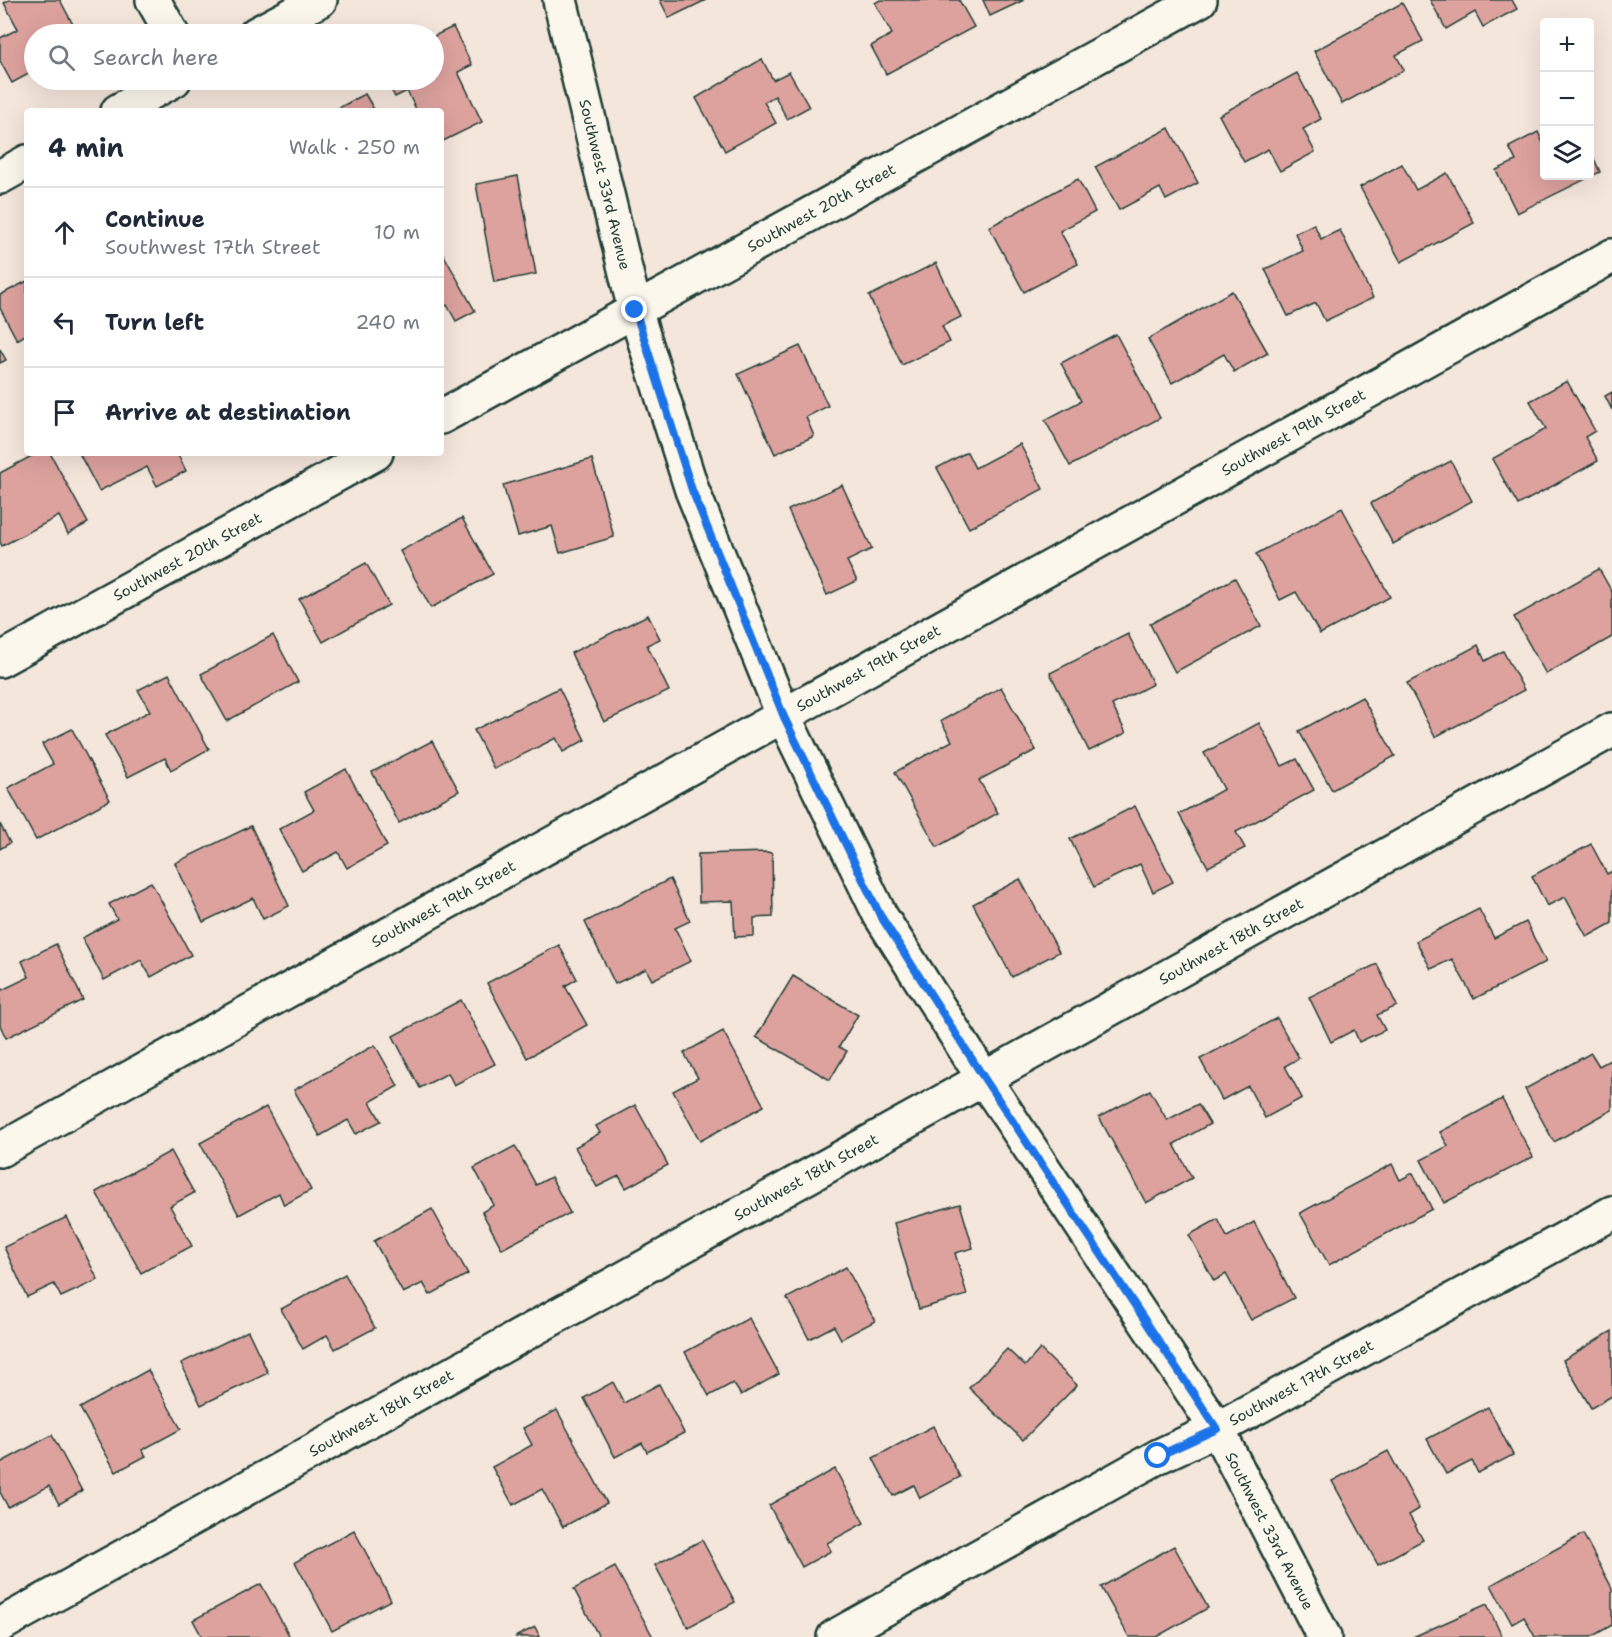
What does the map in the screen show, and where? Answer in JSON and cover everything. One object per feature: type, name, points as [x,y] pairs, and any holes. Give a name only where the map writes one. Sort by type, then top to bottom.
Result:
[{"type":"street","points":[[153,0],[166,24]]},
{"type":"street","points":[[275,24],[320,0]]},
{"type":"street","name":"Southwest 33rd Avenue","points":[[560,0],[635,310],[692,490],[784,717],[880,915],[984,1078],[1217,1429],[1324,1637]]},
{"type":"street","name":"Southwest 20th Street","points":[[444,415],[1200,0]]},
{"type":"street","points":[[123,108],[156,90]]},
{"type":"street","points":[[0,177],[24,164]]},
{"type":"street","name":"Southwest 19th Street","points":[[0,1150],[1612,256]]},
{"type":"street","name":"Southwest 20th Street","points":[[0,660],[371,456]]},
{"type":"street","name":"Southwest 18th Street","points":[[0,1625],[1612,730]]},
{"type":"street","name":"Southwest 17th Street","points":[[834,1637],[1158,1456],[1217,1429],[1612,1213]]},
{"type":"building","points":[[9,0],[60,0],[73,24],[24,24],[24,76],[12,83],[0,61],[0,38],[18,29],[4,3]]},
{"type":"building","points":[[660,0],[706,0],[669,18]]},
{"type":"building","points":[[880,0],[959,0],[974,27],[886,74],[871,46],[892,34],[875,3]]},
{"type":"building","points":[[983,0],[1024,0],[990,16]]},
{"type":"building","points":[[1430,0],[1512,0],[1517,9],[1483,27],[1475,12],[1446,29]]},
{"type":"building","points":[[1402,3],[1423,41],[1396,55],[1404,70],[1342,104],[1314,51]]},
{"type":"building","points":[[453,27],[472,65],[458,72],[482,122],[444,141],[444,108],[416,108],[407,91],[395,97],[391,90],[444,90],[444,31]]},
{"type":"building","points":[[762,59],[773,80],[789,72],[809,107],[787,119],[775,96],[764,102],[776,123],[725,151],[696,98]]},
{"type":"building","points":[[1297,73],[1321,119],[1303,129],[1315,152],[1280,171],[1268,149],[1244,162],[1219,115]]},
{"type":"building","points":[[365,94],[373,108],[339,108]]},
{"type":"building","points":[[1169,128],[1198,183],[1166,200],[1160,188],[1119,210],[1095,167]]},
{"type":"building","points":[[1538,132],[1540,136],[1540,180],[1584,180],[1517,213],[1496,170],[1516,161],[1509,147]]},
{"type":"building","points":[[1594,159],[1600,172],[1594,175]]},
{"type":"building","points":[[1402,164],[1416,190],[1447,173],[1474,223],[1401,262],[1360,187]]},
{"type":"building","points":[[518,176],[536,274],[494,282],[476,184]]},
{"type":"building","points":[[1078,179],[1095,212],[1060,231],[1078,264],[1024,292],[989,227]]},
{"type":"building","points":[[1314,224],[1321,239],[1340,230],[1373,298],[1325,321],[1316,303],[1288,316],[1265,269],[1303,251],[1295,233]]},
{"type":"building","points":[[444,255],[475,311],[456,321],[447,305],[444,307]]},
{"type":"building","points":[[936,263],[961,317],[942,326],[950,342],[902,365],[869,296]]},
{"type":"building","points":[[24,283],[24,336],[17,340],[0,308],[0,295]]},
{"type":"building","points":[[1232,291],[1268,353],[1234,372],[1224,354],[1172,383],[1148,339]]},
{"type":"building","points":[[1116,334],[1160,418],[1070,466],[1045,420],[1081,401],[1061,363]]},
{"type":"building","points":[[800,346],[828,406],[806,417],[814,436],[775,454],[738,374]]},
{"type":"building","points":[[0,349],[6,360],[0,363]]},
{"type":"building","points":[[1567,381],[1595,431],[1585,437],[1598,461],[1518,505],[1492,459],[1546,429],[1530,401]]},
{"type":"building","points":[[1612,392],[1612,410],[1605,396]]},
{"type":"building","points":[[1020,444],[1043,489],[969,528],[937,468],[967,452],[975,468]]},
{"type":"building","points":[[31,456],[52,456],[88,523],[68,534],[59,516],[2,546],[0,542],[0,473]]},
{"type":"building","points":[[81,456],[178,456],[186,471],[157,486],[147,467],[99,491]]},
{"type":"building","points":[[592,459],[614,537],[560,553],[552,526],[518,536],[503,485]]},
{"type":"building","points":[[1451,461],[1472,501],[1393,544],[1371,503]]},
{"type":"building","points":[[842,485],[872,549],[847,561],[857,581],[827,595],[788,510]]},
{"type":"building","points":[[1342,508],[1390,597],[1320,634],[1296,592],[1280,600],[1256,554]]},
{"type":"building","points":[[462,518],[493,574],[431,608],[400,551]]},
{"type":"building","points":[[366,563],[389,605],[323,642],[299,599]]},
{"type":"building","points":[[1599,569],[1612,592],[1612,637],[1546,674],[1514,617]]},
{"type":"building","points":[[1235,578],[1261,626],[1175,672],[1150,624]]},
{"type":"building","points":[[648,615],[660,639],[647,645],[669,691],[604,722],[571,653]]},
{"type":"building","points":[[1128,634],[1153,684],[1112,705],[1126,733],[1089,751],[1050,673]]},
{"type":"building","points":[[273,635],[298,682],[227,721],[201,674]]},
{"type":"building","points":[[1478,645],[1485,661],[1503,651],[1524,690],[1435,737],[1407,683]]},
{"type":"building","points":[[169,674],[209,749],[171,770],[165,758],[128,777],[105,735],[150,711],[138,690]]},
{"type":"building","points":[[1001,687],[1036,750],[979,780],[998,813],[937,847],[895,772],[952,741],[941,721]]},
{"type":"building","points":[[559,688],[585,740],[563,752],[556,738],[494,769],[474,730]]},
{"type":"building","points":[[1362,697],[1395,756],[1332,790],[1299,731]]},
{"type":"building","points":[[1259,723],[1282,766],[1297,759],[1314,790],[1236,832],[1245,848],[1208,867],[1179,814],[1224,789],[1204,753]]},
{"type":"building","points":[[72,729],[110,800],[36,840],[8,788],[53,764],[42,744]]},
{"type":"building","points":[[432,741],[459,791],[399,823],[372,772]]},
{"type":"building","points":[[346,769],[387,846],[347,868],[338,852],[302,871],[279,829],[314,810],[304,792]]},
{"type":"building","points":[[1135,806],[1173,882],[1153,892],[1140,864],[1094,887],[1070,839]]},
{"type":"building","points":[[0,824],[10,843],[0,849]]},
{"type":"building","points":[[251,826],[289,906],[263,919],[253,898],[203,922],[175,863]]},
{"type":"building","points":[[1591,844],[1607,874],[1612,871],[1612,923],[1587,937],[1565,897],[1547,906],[1532,876]]},
{"type":"building","points":[[772,853],[773,917],[754,918],[754,936],[735,937],[733,901],[699,902],[698,854]]},
{"type":"building","points":[[670,879],[690,921],[675,928],[691,961],[652,980],[646,969],[615,984],[585,922]]},
{"type":"building","points":[[1020,879],[1059,952],[1012,977],[973,904]]},
{"type":"building","points":[[151,882],[191,955],[151,977],[141,960],[104,980],[82,938],[117,919],[109,904]]},
{"type":"building","points":[[1479,909],[1494,938],[1526,922],[1546,962],[1474,999],[1452,959],[1431,969],[1416,941]]},
{"type":"building","points":[[56,944],[83,1000],[6,1038],[0,1025],[0,991],[29,977],[22,961]]},
{"type":"building","points":[[559,945],[577,979],[565,986],[587,1025],[527,1058],[487,983]]},
{"type":"building","points":[[1377,964],[1397,1006],[1377,1015],[1385,1030],[1359,1042],[1354,1030],[1331,1042],[1309,997]]},
{"type":"building","points":[[793,976],[858,1015],[839,1047],[847,1051],[830,1080],[756,1037]]},
{"type":"building","points":[[461,1000],[495,1064],[454,1085],[448,1073],[420,1088],[393,1036]]},
{"type":"building","points":[[1277,1018],[1299,1058],[1285,1066],[1302,1098],[1265,1118],[1248,1086],[1222,1100],[1200,1059]]},
{"type":"building","points":[[723,1031],[764,1106],[700,1141],[673,1091],[698,1078],[684,1053]]},
{"type":"building","points":[[375,1045],[398,1086],[370,1102],[381,1121],[356,1134],[348,1120],[320,1136],[294,1090]]},
{"type":"building","points":[[1591,1053],[1599,1066],[1612,1059],[1612,1110],[1554,1142],[1525,1089]]},
{"type":"building","points":[[1150,1090],[1167,1120],[1198,1104],[1210,1124],[1174,1144],[1192,1178],[1146,1203],[1099,1117]]},
{"type":"building","points":[[1502,1099],[1533,1157],[1444,1203],[1421,1160],[1448,1146],[1440,1132]]},
{"type":"building","points":[[635,1105],[668,1165],[626,1188],[619,1176],[597,1187],[575,1147],[600,1133],[596,1126]]},
{"type":"building","points":[[266,1107],[311,1190],[284,1205],[279,1193],[239,1215],[200,1143]]},
{"type":"building","points":[[515,1146],[536,1185],[551,1177],[570,1213],[502,1249],[482,1212],[494,1205],[474,1168]]},
{"type":"building","points":[[171,1151],[194,1193],[170,1206],[192,1246],[141,1273],[96,1192]]},
{"type":"building","points":[[1392,1164],[1400,1180],[1413,1173],[1432,1209],[1329,1265],[1300,1213]]},
{"type":"building","points":[[960,1204],[973,1248],[955,1253],[967,1295],[919,1309],[894,1223]]},
{"type":"building","points":[[432,1209],[468,1274],[430,1295],[423,1283],[403,1293],[374,1241]]},
{"type":"building","points":[[67,1217],[98,1280],[61,1297],[54,1284],[27,1297],[4,1247]]},
{"type":"building","points":[[1218,1219],[1227,1237],[1254,1222],[1294,1298],[1251,1320],[1226,1274],[1214,1281],[1189,1235]]},
{"type":"building","points":[[846,1267],[875,1321],[841,1339],[834,1326],[809,1339],[787,1298]]},
{"type":"building","points":[[345,1274],[375,1328],[335,1349],[327,1335],[303,1349],[281,1309]]},
{"type":"building","points":[[749,1318],[779,1374],[741,1395],[733,1383],[709,1396],[685,1352]]},
{"type":"building","points":[[248,1331],[268,1373],[201,1405],[181,1363]]},
{"type":"building","points":[[1612,1331],[1612,1396],[1591,1408],[1563,1360]]},
{"type":"building","points":[[1007,1349],[1025,1366],[1040,1349],[1077,1385],[1023,1440],[969,1388]]},
{"type":"building","points":[[148,1370],[181,1429],[142,1450],[146,1456],[116,1472],[80,1408]]},
{"type":"building","points":[[613,1382],[624,1403],[659,1384],[684,1433],[647,1452],[642,1443],[615,1457],[584,1398]]},
{"type":"building","points":[[1488,1407],[1513,1455],[1478,1473],[1472,1461],[1446,1474],[1427,1439]]},
{"type":"building","points":[[557,1410],[607,1503],[563,1527],[542,1489],[513,1505],[492,1467],[532,1445],[523,1428]]},
{"type":"building","points":[[933,1426],[960,1477],[920,1498],[914,1485],[893,1496],[873,1458]]},
{"type":"building","points":[[52,1435],[82,1491],[59,1504],[49,1486],[8,1507],[0,1492],[0,1463]]},
{"type":"building","points":[[1388,1451],[1419,1509],[1409,1515],[1423,1540],[1378,1565],[1332,1481]]},
{"type":"building","points":[[835,1469],[864,1523],[827,1543],[831,1551],[802,1567],[769,1505]]},
{"type":"building","points":[[354,1530],[391,1600],[332,1631],[295,1562]]},
{"type":"building","points":[[1583,1534],[1612,1588],[1612,1625],[1591,1637],[1535,1637],[1524,1617],[1512,1624],[1491,1585]]},
{"type":"building","points":[[702,1540],[735,1602],[688,1627],[655,1565]]},
{"type":"building","points":[[1174,1546],[1208,1608],[1156,1637],[1129,1637],[1101,1587]]},
{"type":"building","points":[[615,1567],[653,1637],[599,1637],[574,1589]]},
{"type":"building","points":[[261,1584],[290,1637],[202,1637],[193,1620]]},
{"type":"building","points":[[1487,1604],[1502,1637],[1413,1637]]},
{"type":"building","points":[[535,1627],[540,1637],[515,1637]]},
{"type":"route","points":[[635,310],[692,490],[784,717],[880,915],[984,1078],[1217,1429],[1158,1456]]}]
